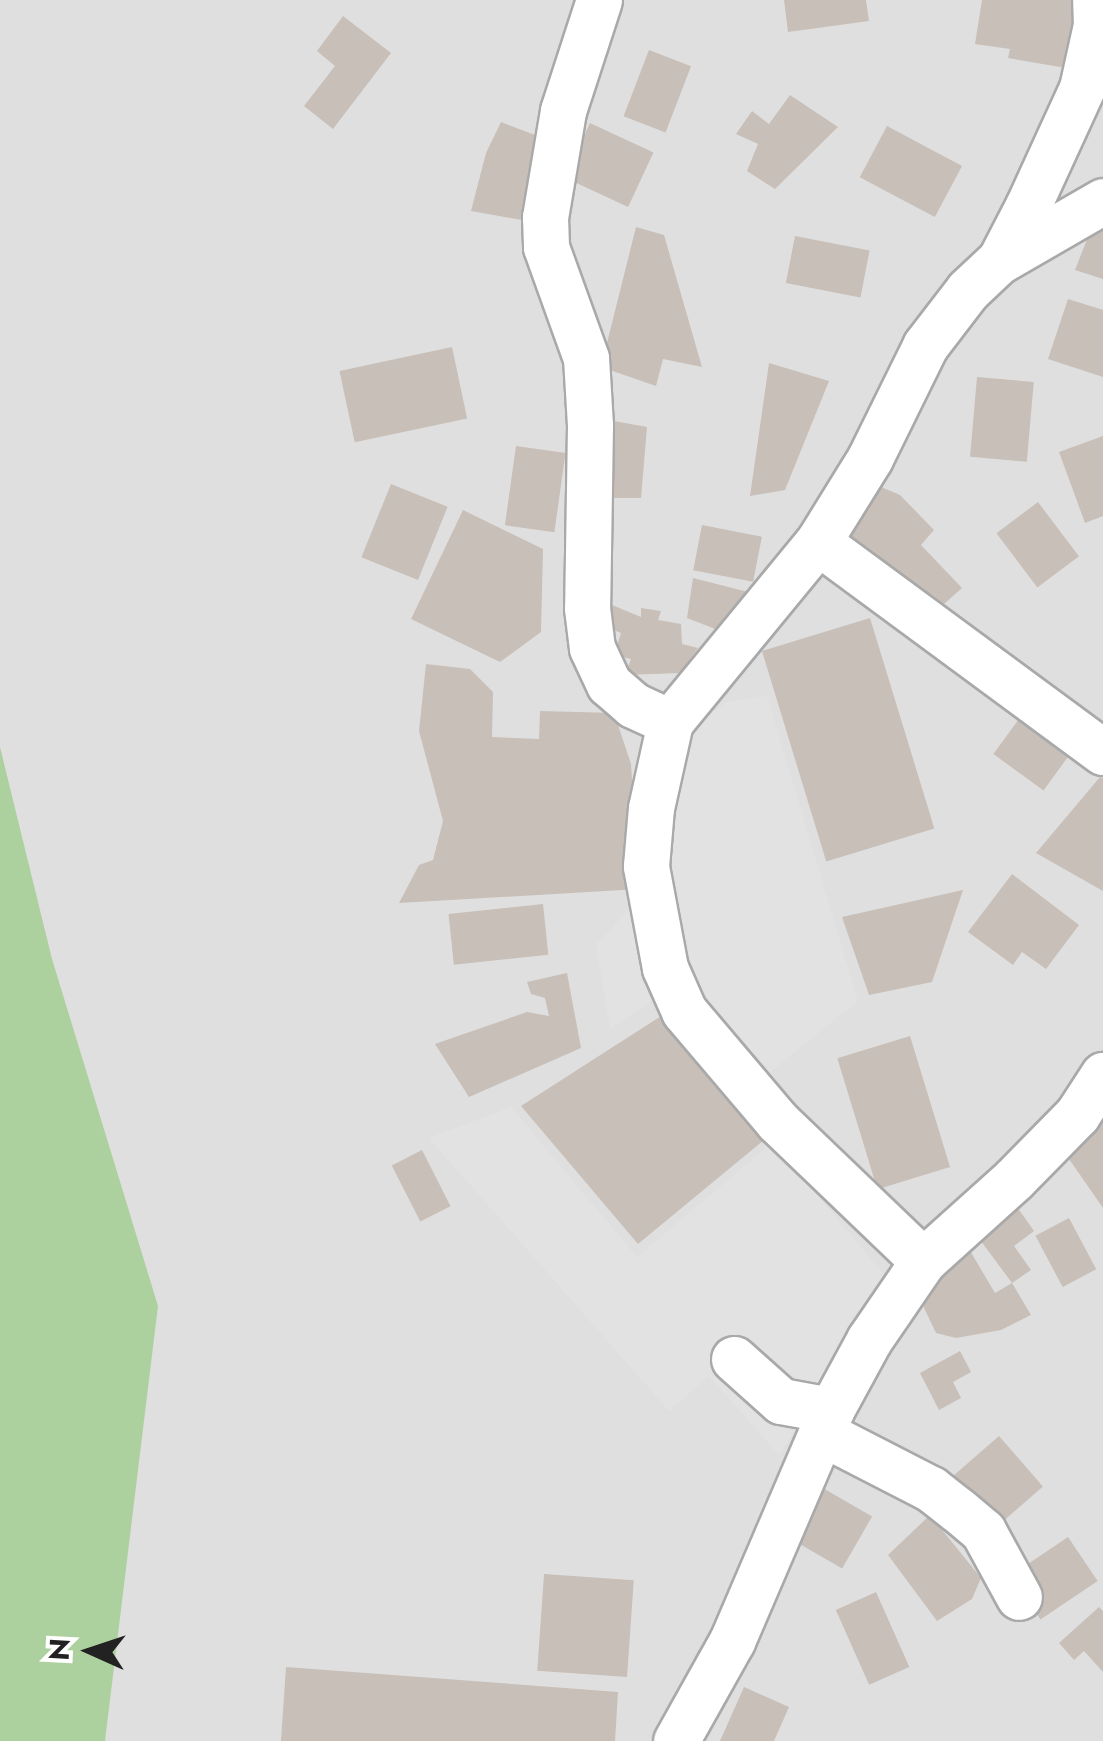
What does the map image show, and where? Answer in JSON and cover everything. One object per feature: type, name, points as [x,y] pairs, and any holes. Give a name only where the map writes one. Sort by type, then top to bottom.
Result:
[{"type":"street","points":[[599,0],[563,112],[545,217],[546,247],[586,358],[590,425],[586,608],[592,648],[609,684],[634,705],[670,722]]},
{"type":"street","points":[[1000,260],[1082,88],[1096,25],[1095,0]]},
{"type":"street","points":[[922,1260],[778,1122],[684,1011],[665,968],[646,866],[651,808],[670,722],[818,542],[870,458],[925,346],[968,290],[1000,260],[1103,201]]},
{"type":"street","points":[[818,542],[1095,731]]},
{"type":"street","points":[[676,1741],[732,1642],[826,1421],[869,1340],[922,1260],[1014,1180],[1077,1115],[1103,1075]]},
{"type":"street","points":[[734,1358],[780,1401],[826,1421],[958,1510],[982,1532],[1019,1597]]},
{"type":"shaded area","points":[[0,0],[1103,0],[1103,1741],[0,1741]]},
{"type":"shaded area","points":[[767,696],[858,1001],[769,1073],[714,1017],[672,951],[665,791],[679,738],[727,702]]},
{"type":"shaded area","points":[[639,899],[660,996],[610,1028],[596,944]]},
{"type":"shaded area","points":[[511,1107],[637,1257],[773,1142],[890,1282],[779,1455],[709,1376],[669,1411],[429,1138]]},
{"type":"green space","points":[[0,747],[52,959],[158,1306],[105,1741],[0,1741]]},
{"type":"building","points":[[784,0],[866,0],[869,21],[788,32]]},
{"type":"building","points":[[982,0],[1077,0],[1066,68],[1008,58],[1010,49],[975,44]]},
{"type":"building","points":[[343,16],[391,53],[333,129],[304,106],[335,66],[317,51]]},
{"type":"building","points":[[649,50],[691,66],[666,132],[624,116]]},
{"type":"building","points":[[790,95],[838,127],[775,189],[747,171],[758,144],[736,134],[752,111],[769,124]]},
{"type":"building","points":[[501,122],[543,138],[527,221],[471,211],[486,153]]},
{"type":"building","points":[[590,123],[653,153],[628,207],[565,177]]},
{"type":"building","points":[[887,126],[962,166],[935,217],[860,177]]},
{"type":"building","points":[[1103,212],[1103,279],[1075,270],[1097,214]]},
{"type":"building","points":[[636,227],[664,235],[702,367],[663,359],[656,386],[601,367]]},
{"type":"building","points":[[795,236],[870,251],[860,298],[786,283]]},
{"type":"building","points":[[1068,299],[1103,310],[1103,377],[1048,359]]},
{"type":"building","points":[[452,347],[467,418],[355,442],[340,371]]},
{"type":"building","points":[[769,363],[829,381],[785,490],[750,496]]},
{"type":"building","points":[[977,377],[1034,382],[1027,462],[970,457]]},
{"type":"building","points":[[603,419],[647,427],[641,498],[601,498]]},
{"type":"building","points":[[1103,436],[1103,516],[1085,523],[1059,452]]},
{"type":"building","points":[[516,446],[566,453],[554,532],[505,525]]},
{"type":"building","points":[[391,484],[448,507],[418,580],[361,557]]},
{"type":"building","points":[[879,486],[900,495],[934,530],[921,545],[962,588],[944,604],[931,594],[925,603],[849,539],[848,515]]},
{"type":"building","points":[[1038,502],[1079,556],[1037,588],[996,533]]},
{"type":"building","points":[[463,510],[543,549],[541,632],[500,662],[411,619]]},
{"type":"building","points":[[702,525],[762,537],[753,582],[693,570]]},
{"type":"building","points":[[693,578],[756,594],[723,632],[687,618]]},
{"type":"building","points":[[612,605],[641,617],[641,608],[661,611],[658,620],[681,624],[682,644],[698,648],[680,673],[625,675],[631,659],[614,655],[621,633],[611,629]]},
{"type":"building","points":[[870,618],[934,828],[826,861],[762,651]]},
{"type":"building","points":[[426,664],[470,669],[493,692],[492,737],[539,739],[540,711],[614,713],[631,764],[639,889],[399,903],[419,865],[433,860],[443,821],[419,731]]},
{"type":"building","points":[[1021,716],[1071,752],[1044,790],[993,754]]},
{"type":"building","points":[[1103,778],[1103,891],[1036,853]]},
{"type":"building","points":[[1012,874],[1079,925],[1046,969],[1022,952],[1013,965],[968,932]]},
{"type":"building","points":[[963,890],[932,982],[869,995],[842,917]]},
{"type":"building","points":[[543,904],[548,955],[454,965],[449,914]]},
{"type":"building","points":[[567,973],[581,1048],[469,1097],[435,1044],[527,1012],[549,1016],[545,998],[531,994],[527,982]]},
{"type":"building","points":[[669,1011],[769,1136],[638,1244],[521,1106]]},
{"type":"building","points":[[910,1036],[950,1167],[877,1189],[837,1058]]},
{"type":"building","points":[[1103,1117],[1103,1208],[1060,1146]]},
{"type":"building","points":[[422,1150],[451,1206],[420,1222],[392,1165]]},
{"type":"building","points":[[1015,1204],[1034,1231],[1014,1246],[1031,1270],[1012,1283],[975,1233]]},
{"type":"building","points":[[1069,1218],[1096,1269],[1063,1287],[1035,1236]]},
{"type":"building","points":[[966,1244],[995,1293],[1012,1283],[1031,1315],[1001,1330],[956,1338],[936,1333],[915,1289]]},
{"type":"building","points":[[960,1351],[971,1372],[953,1382],[961,1398],[939,1410],[920,1373]]},
{"type":"building","points":[[999,1436],[1043,1487],[996,1527],[952,1477]]},
{"type":"building","points":[[821,1487],[872,1516],[842,1568],[791,1539]]},
{"type":"building","points":[[930,1515],[981,1578],[972,1599],[937,1621],[888,1555]]},
{"type":"building","points":[[1068,1537],[1098,1581],[1040,1620],[1011,1576]]},
{"type":"building","points":[[544,1574],[634,1580],[627,1677],[537,1671]]},
{"type":"building","points":[[876,1592],[909,1667],[869,1685],[836,1610]]},
{"type":"building","points":[[1099,1607],[1103,1611],[1103,1672],[1084,1651],[1074,1660],[1059,1643]]},
{"type":"building","points":[[286,1667],[618,1692],[615,1741],[281,1741]]},
{"type":"building","points":[[744,1687],[789,1707],[774,1741],[720,1741]]}]
